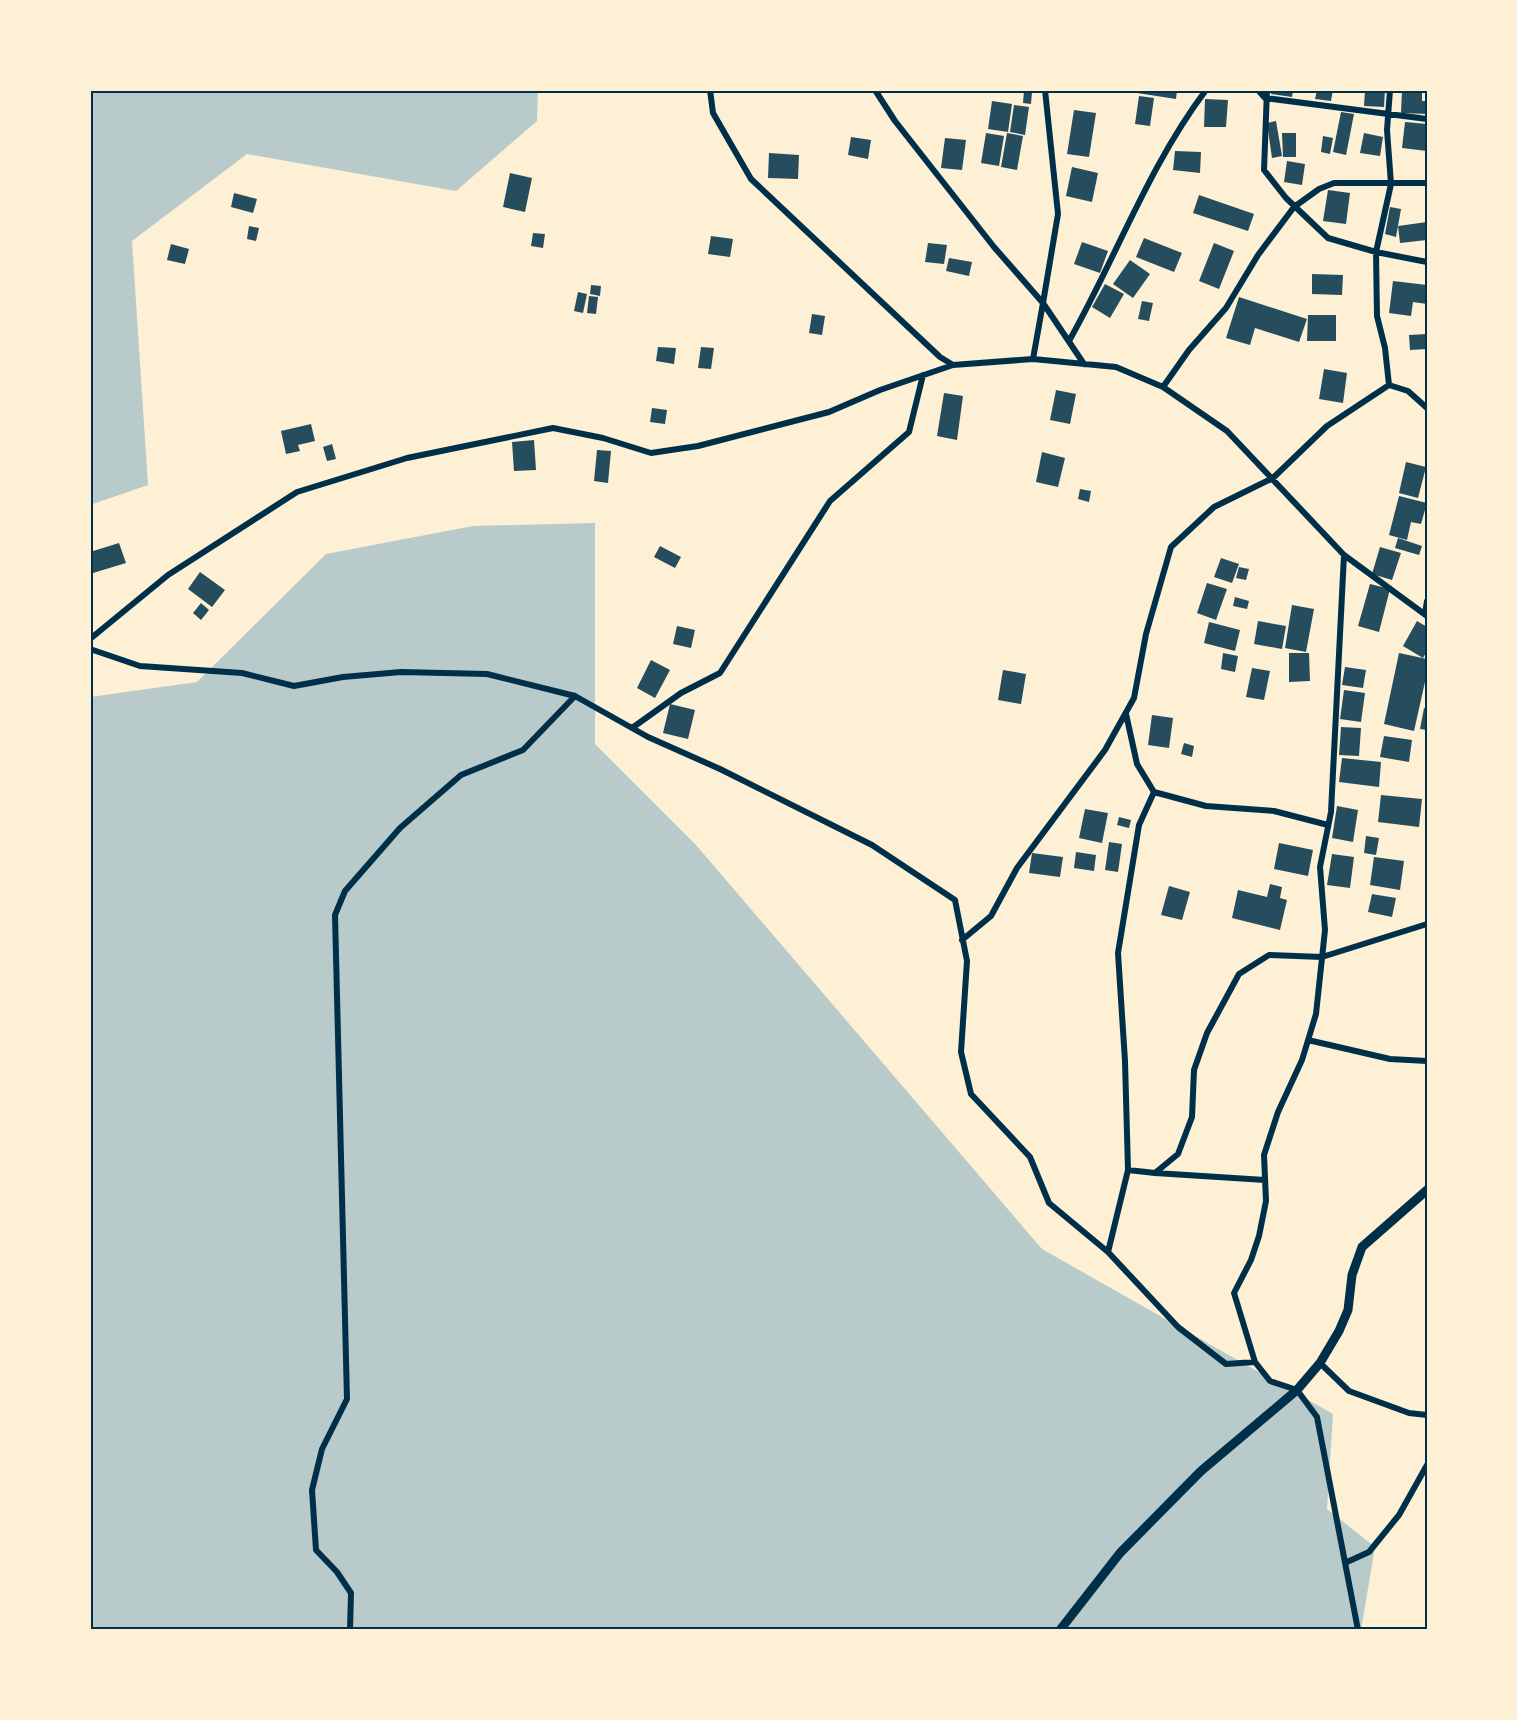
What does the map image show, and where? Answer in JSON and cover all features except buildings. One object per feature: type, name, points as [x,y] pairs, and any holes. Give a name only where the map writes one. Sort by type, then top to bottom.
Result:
[{"type":"street","points":[[710,90],[713,113],[751,179],[940,357],[952,365]]},
{"type":"street","points":[[875,90],[896,121],[994,247],[1043,303],[1084,364]]},
{"type":"street","points":[[1033,359],[1058,214],[1045,90]]},
{"type":"street","points":[[1069,341],[1091,301],[1140,197],[1182,123],[1206,90]]},
{"type":"street","points":[[1258,90],[1265,98],[1427,119]]},
{"type":"street","points":[[1267,90],[1264,170],[1294,207],[1328,238],[1376,252],[1427,262]]},
{"type":"street","points":[[1389,385],[1385,348],[1377,316],[1376,252],[1390,184],[1388,115],[1390,90]]},
{"type":"street","points":[[1163,387],[1189,350],[1226,308],[1258,255],[1294,207],[1319,189],[1334,183],[1427,183]]},
{"type":"street","points":[[90,639],[168,575],[297,492],[407,458],[481,440],[552,428],[603,438],[651,453],[698,446],[829,412],[952,365],[1033,359],[1116,367],[1163,387],[1227,431],[1344,555],[1426,615]]},
{"type":"street","points":[[632,728],[681,693],[720,673],[830,501],[909,432],[923,375]]},
{"type":"street","points":[[1389,385],[1408,391],[1427,408]]},
{"type":"street","points":[[962,940],[991,916],[1017,868],[1105,750],[1134,698],[1146,634],[1171,548],[1214,507],[1273,478],[1327,426],[1389,385]]},
{"type":"street","points":[[1344,555],[1334,768],[1328,825],[1320,867],[1325,930],[1316,1014],[1264,1155],[1266,1201],[1259,1236],[1251,1260],[1234,1293],[1255,1362],[1270,1381],[1297,1390],[1317,1417],[1328,1483],[1347,1562],[1358,1630]]},
{"type":"street","points":[[1426,615],[1427,601]]},
{"type":"street","points":[[90,649],[140,666],[242,673],[294,686],[343,677],[401,672],[487,674],[574,696],[632,728],[872,845],[954,900],[967,961],[961,1052],[971,1094],[1030,1157],[1049,1203],[1107,1252],[1178,1327],[1226,1364],[1255,1362]]},
{"type":"street","points":[[350,1630],[351,1593],[337,1572],[316,1550],[312,1490],[321,1449],[347,1399],[334,915],[345,891],[400,828],[461,776],[523,750],[574,696]]},
{"type":"street","points":[[1125,714],[1137,764],[1154,792],[1206,806],[1274,811],[1328,825]]},
{"type":"street","points":[[1107,1252],[1128,1170],[1125,1061],[1118,952],[1139,825],[1154,792]]},
{"type":"street","points":[[1155,1173],[1178,1154],[1192,1116],[1194,1070],[1200,1051],[1207,1033],[1239,974],[1269,955],[1323,957],[1427,924]]},
{"type":"street","points":[[1308,1040],[1390,1059],[1427,1061]]},
{"type":"street","points":[[1128,1170],[1265,1180]]},
{"type":"street","points":[[1060,1630],[1120,1553],[1200,1471],[1297,1390],[1320,1363],[1339,1331],[1348,1310],[1352,1275],[1362,1247],[1427,1190]]},
{"type":"street","points":[[1320,1363],[1350,1390],[1409,1413],[1427,1415]]},
{"type":"street","points":[[1347,1562],[1369,1552],[1399,1515],[1427,1465]]},
{"type":"shaded area","points":[[90,90],[538,90],[537,121],[456,191],[247,154],[132,241],[148,485],[90,505]]},
{"type":"shaded area","points":[[595,523],[595,744],[696,845],[1042,1249],[1333,1414],[1327,1509],[1375,1547],[1361,1630],[90,1630],[90,697],[197,682],[326,554],[473,526]]}]
